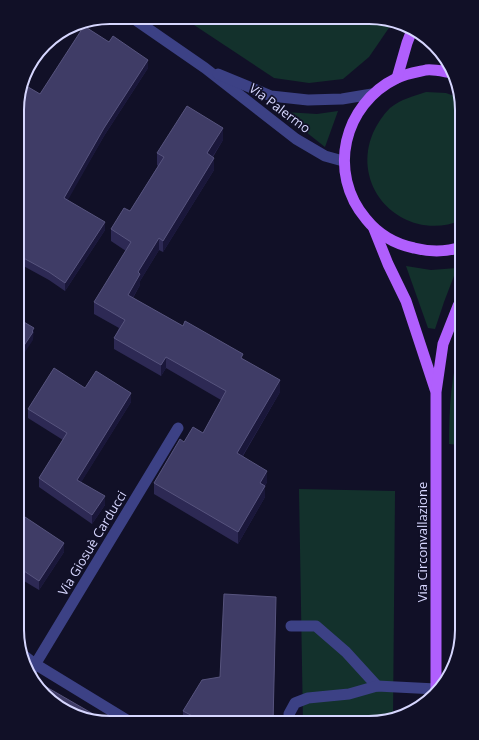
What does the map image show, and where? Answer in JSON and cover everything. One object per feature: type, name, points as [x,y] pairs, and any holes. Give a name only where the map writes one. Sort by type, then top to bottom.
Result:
[{"type":"main road","points":[[397,78],[410,35]]},
{"type":"main road","points":[[445,71],[428,70],[397,78],[372,94],[356,113],[347,137],[343,161],[347,186],[358,209],[374,229],[400,245],[430,252],[455,248]]},
{"type":"main road","name":"Via Circonvallazione","points":[[374,229],[388,264],[406,301],[436,392]]},
{"type":"main road","name":"Via Circonvallazione","points":[[436,683],[436,392],[443,344],[455,316]]},
{"type":"street","name":"Via Palermo","points":[[141,24],[205,68],[296,139],[325,156],[343,161]]},
{"type":"street","name":"Via Palermo","points":[[205,68],[271,96],[308,100],[342,99],[372,94]]},
{"type":"street","name":"Via Giosuè Carducci","points":[[33,667],[178,428]]},
{"type":"street","points":[[291,626],[316,626],[346,652],[377,686]]},
{"type":"street","points":[[34,669],[119,716]]},
{"type":"street","points":[[289,716],[295,703],[308,698],[349,694],[377,686],[431,690]]},
{"type":"green space","points":[[193,24],[369,24],[390,27],[369,57],[343,79],[309,83],[274,78]]},
{"type":"green space","points":[[426,92],[446,93],[453,96],[455,105],[455,222],[441,225],[421,225],[403,218],[388,207],[376,192],[369,174],[368,154],[376,126],[390,108],[408,98]]},
{"type":"green space","points":[[338,111],[325,147],[306,132],[283,118],[285,112],[317,114]]},
{"type":"green space","points":[[406,266],[431,270],[455,268],[455,273],[435,329],[428,328]]},
{"type":"green space","points":[[455,365],[455,445],[449,444],[450,404]]},
{"type":"green space","points":[[299,489],[395,491],[393,712],[369,716],[303,716]]},
{"type":"building","points":[[87,28],[109,42],[113,36],[148,60],[104,128],[64,198],[105,222],[65,283],[24,258],[24,110],[27,87],[40,94],[82,29]]},
{"type":"building","points":[[187,106],[223,128],[207,153],[214,158],[163,241],[159,238],[138,272],[140,274],[128,295],[183,326],[185,321],[243,354],[241,358],[280,380],[237,453],[267,471],[260,483],[265,486],[238,532],[154,483],[180,439],[184,442],[193,427],[203,433],[226,391],[166,357],[161,365],[114,338],[125,320],[94,302],[131,242],[111,229],[124,208],[130,211],[164,157],[157,153]]},
{"type":"building","points":[[24,322],[34,328],[32,331],[33,332],[24,346]]},
{"type":"building","points":[[54,368],[85,388],[96,371],[131,393],[77,480],[105,496],[92,515],[39,478],[67,433],[28,409]]},
{"type":"building","points":[[24,516],[64,543],[39,581],[24,571]]},
{"type":"building","points":[[224,594],[276,597],[273,716],[193,716],[183,711],[202,680],[220,677]]},
{"type":"building","points":[[45,686],[93,714],[67,704],[49,691]]}]
